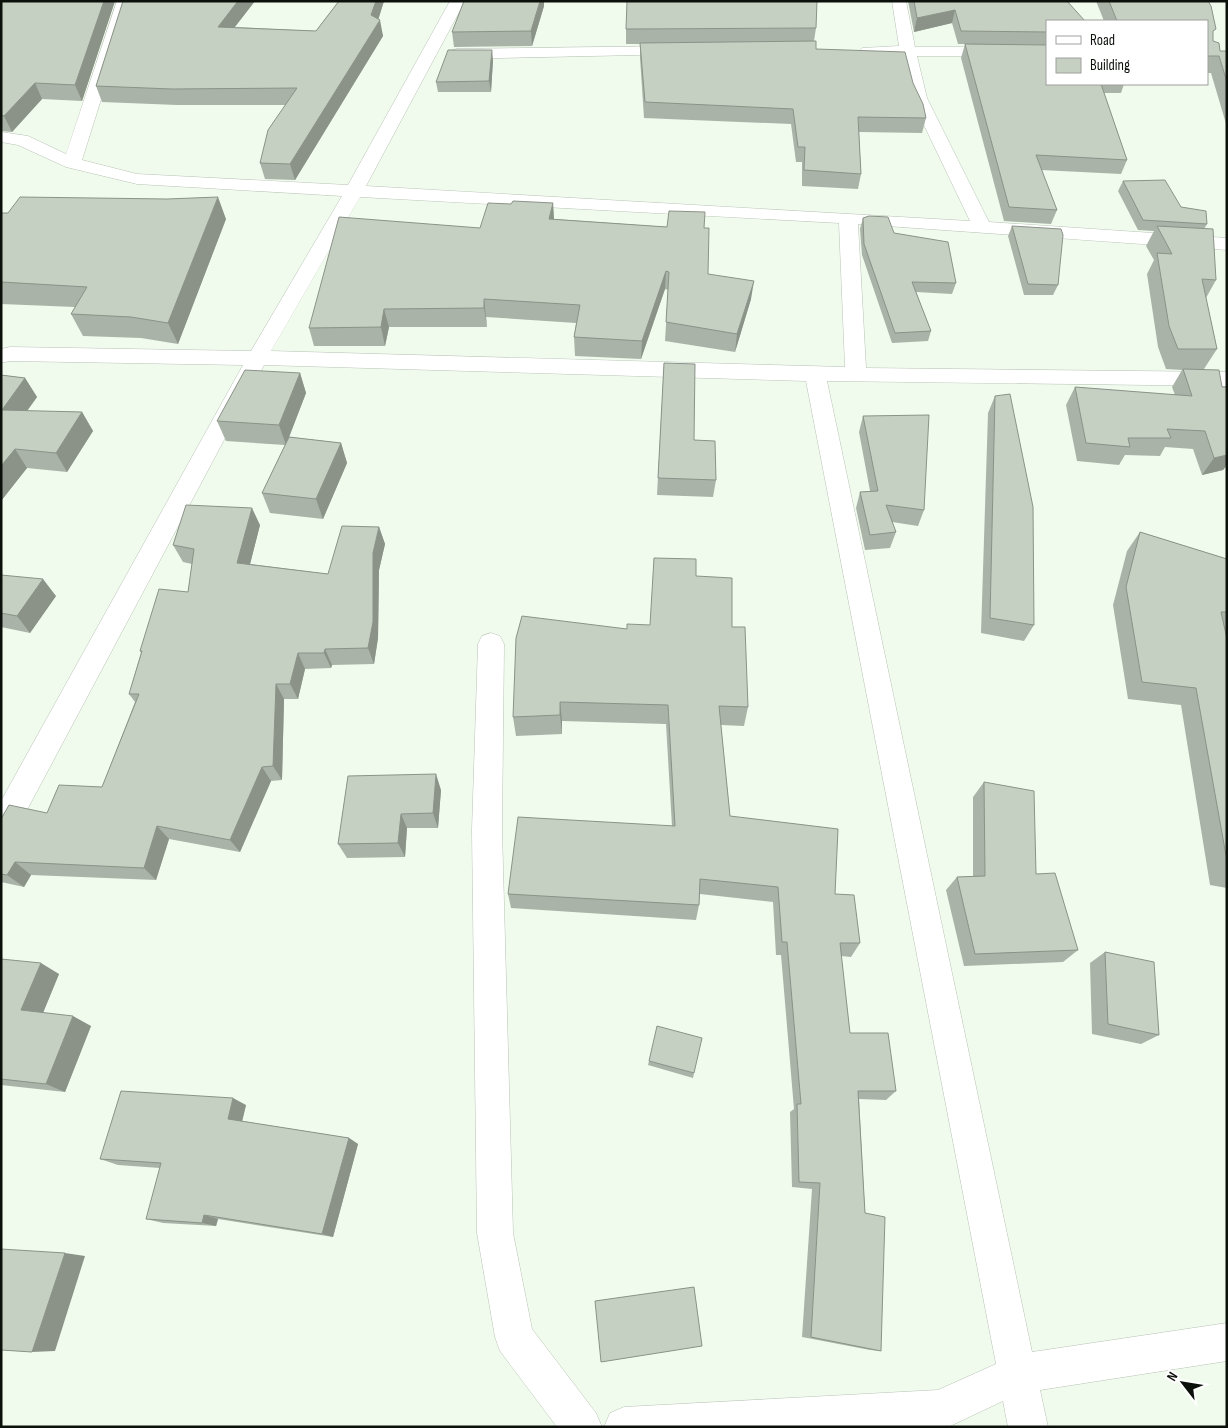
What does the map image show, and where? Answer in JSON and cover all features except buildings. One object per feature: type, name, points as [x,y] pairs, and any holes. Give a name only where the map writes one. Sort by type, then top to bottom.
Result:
[{"type":"street","points":[[72,163],[125,1]]},
{"type":"street","points":[[1,830],[257,358],[354,191],[458,1]]},
{"type":"street","points":[[899,1],[919,98],[983,228]]},
{"type":"street","points":[[429,54],[698,50]]},
{"type":"street","points":[[858,51],[1046,52]]},
{"type":"street","points":[[1,137],[22,140],[72,163],[137,180],[848,218],[1227,244]]},
{"type":"street","points":[[848,218],[856,374]]},
{"type":"street","points":[[1,356],[10,354],[257,358],[815,374],[1227,379]]},
{"type":"street","points":[[815,374],[1028,1427]]},
{"type":"street","points":[[491,644],[487,830],[495,1234],[514,1337],[582,1427]]},
{"type":"street","points":[[624,1427],[836,1421],[940,1410],[1018,1374],[1227,1342]]}]
